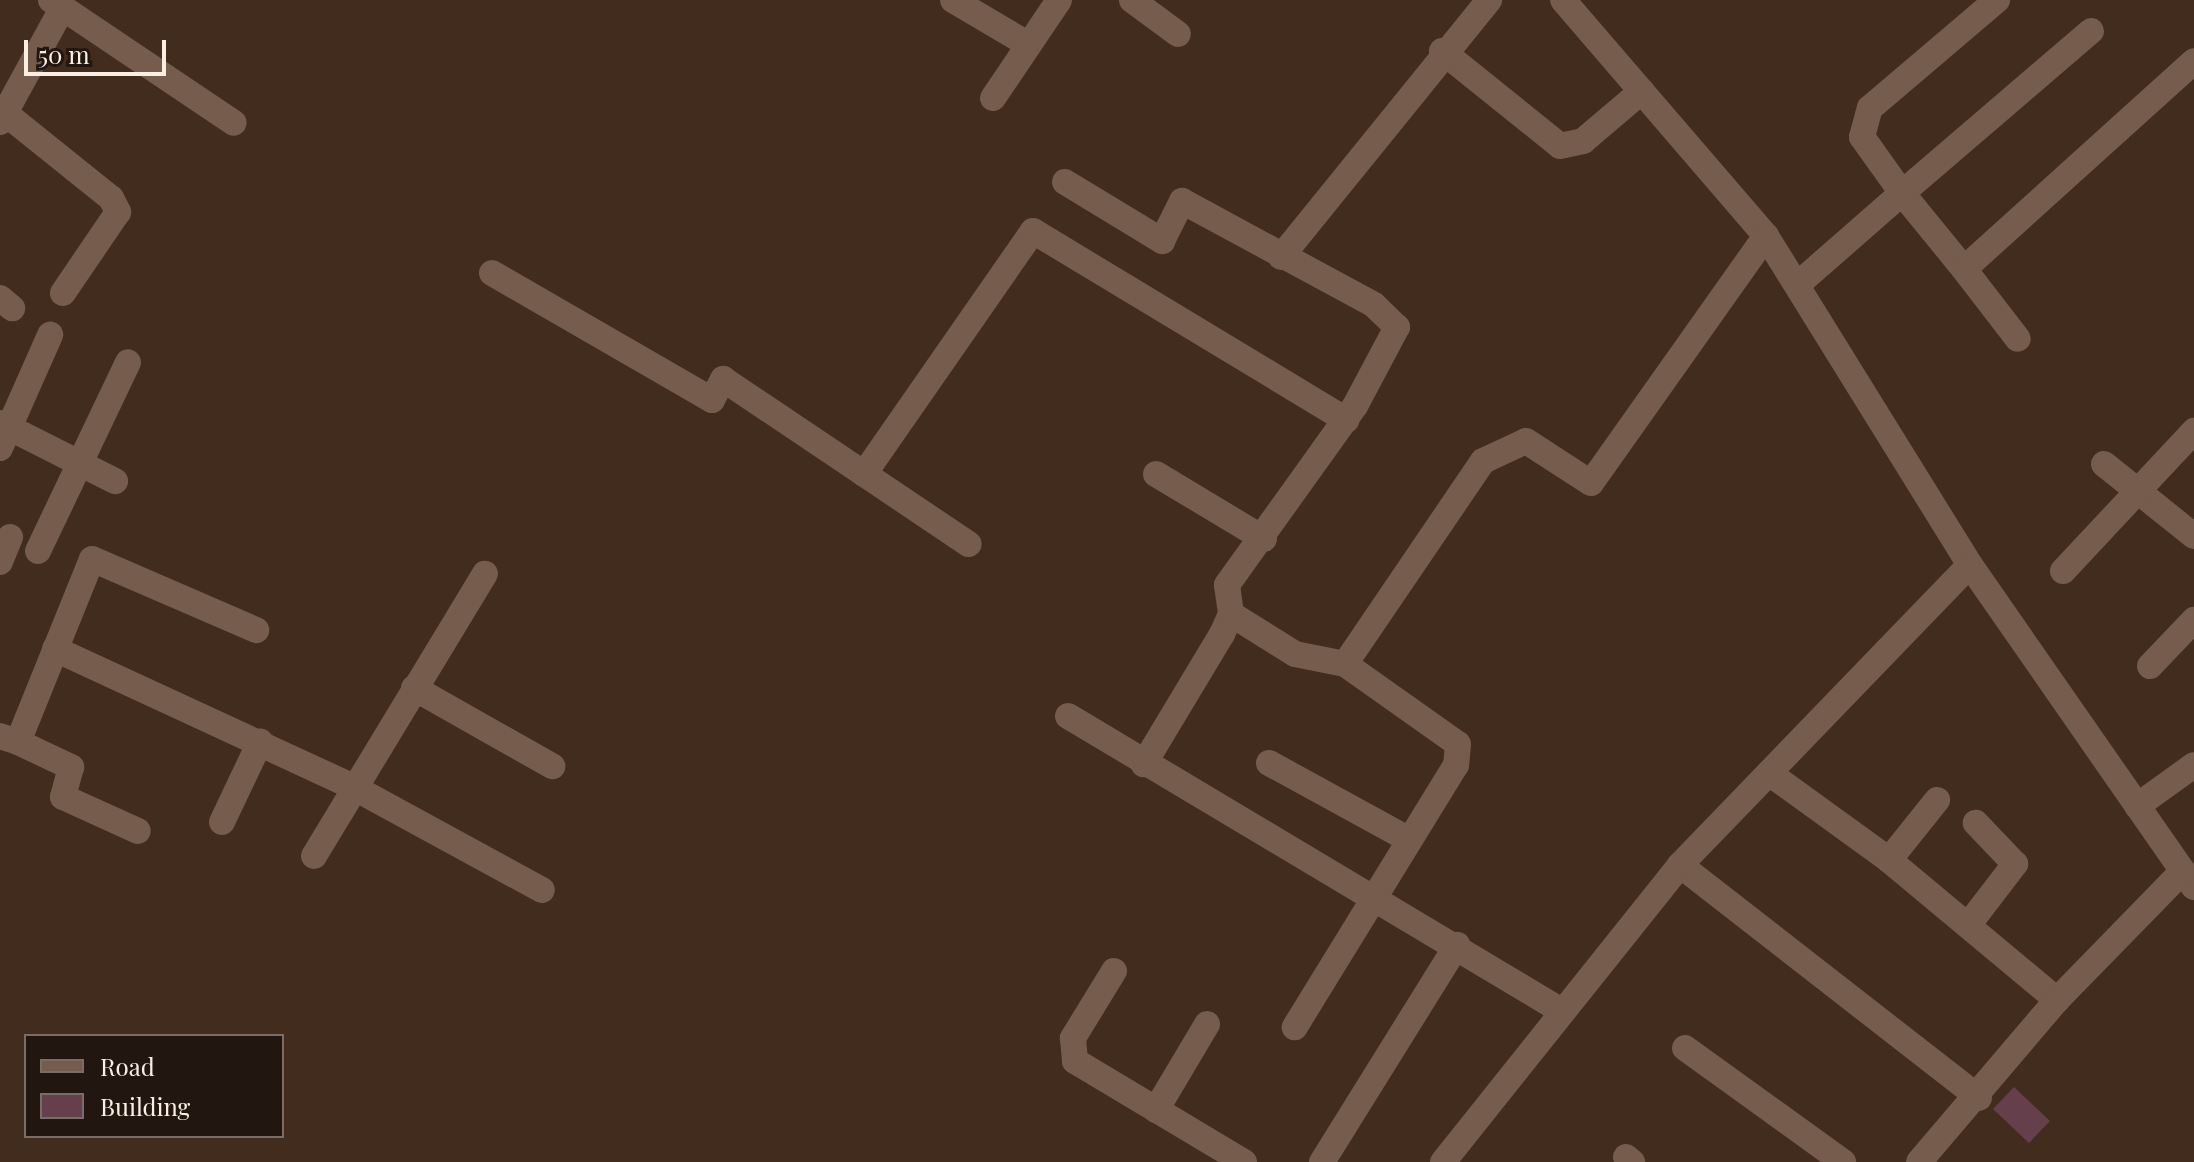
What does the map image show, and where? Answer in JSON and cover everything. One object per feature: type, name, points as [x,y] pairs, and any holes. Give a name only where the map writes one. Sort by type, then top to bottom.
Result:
[{"type":"street","points":[[953,0],[1029,45]]},
{"type":"street","points":[[993,98],[1059,0]]},
{"type":"street","points":[[1132,0],[1178,34]]},
{"type":"street","points":[[1281,257],[1442,51],[1489,0]]},
{"type":"street","points":[[1997,0],[1864,119],[1862,137],[1902,193],[2018,339]]},
{"type":"street","points":[[1570,3],[1766,236],[1970,565],[2188,879],[2057,1000],[1979,1098],[1919,1162]]},
{"type":"street","points":[[63,293],[118,212],[111,198],[3,118],[57,4],[234,123]]},
{"type":"street","points":[[1797,285],[2091,31]]},
{"type":"street","points":[[1442,51],[1560,146],[1583,141],[1642,91]]},
{"type":"street","points":[[1964,269],[2194,61]]},
{"type":"street","points":[[1065,182],[1162,241],[1182,201],[1374,305],[1397,327],[1346,420],[1264,539],[1227,585],[1231,614],[1144,764]]},
{"type":"street","points":[[864,474],[1033,231],[1136,300],[1346,420]]},
{"type":"street","points":[[1345,664],[1483,461],[1526,441],[1591,483],[1766,236]]},
{"type":"street","points":[[492,273],[712,400],[723,379],[969,544]]},
{"type":"street","points":[[50,335],[3,433],[81,463],[115,481]]},
{"type":"street","points":[[38,551],[128,362]]},
{"type":"street","points":[[2063,571],[2141,492],[2194,431]]},
{"type":"street","points":[[2104,464],[2194,536]]},
{"type":"street","points":[[1156,474],[1264,539]]},
{"type":"street","points":[[0,562],[10,537]]},
{"type":"street","points":[[138,831],[63,797],[71,767],[9,739],[55,649],[92,559],[256,630]]},
{"type":"street","points":[[1443,1162],[1560,1010],[1680,865],[1970,565]]},
{"type":"street","points":[[314,856],[353,787],[485,574]]},
{"type":"street","points":[[1231,614],[1295,654],[1345,664],[1458,744],[1456,765],[1406,838],[1295,1027]]},
{"type":"street","points":[[2150,666],[2194,620]]},
{"type":"street","points":[[55,649],[353,787],[542,890]]},
{"type":"street","points":[[414,688],[552,766]]},
{"type":"street","points":[[1068,716],[1144,764],[1375,894],[1560,1010]]},
{"type":"street","points":[[222,822],[260,742]]},
{"type":"street","points":[[1269,763],[1406,838]]},
{"type":"street","points":[[2137,806],[2194,765]]},
{"type":"street","points":[[1769,773],[1889,860],[2057,1000]]},
{"type":"street","points":[[1889,860],[1937,800]]},
{"type":"street","points":[[1969,924],[2015,864],[1976,823]]},
{"type":"street","points":[[1680,865],[1979,1098]]},
{"type":"street","points":[[1322,1162],[1457,945]]},
{"type":"street","points":[[1114,971],[1070,1049],[1075,1061],[1244,1162]]},
{"type":"street","points":[[1156,1110],[1207,1024]]},
{"type":"street","points":[[1685,1048],[1843,1162]]},
{"type":"building","points":[[2014,1087],[2050,1121],[2029,1143],[1993,1109]]}]
